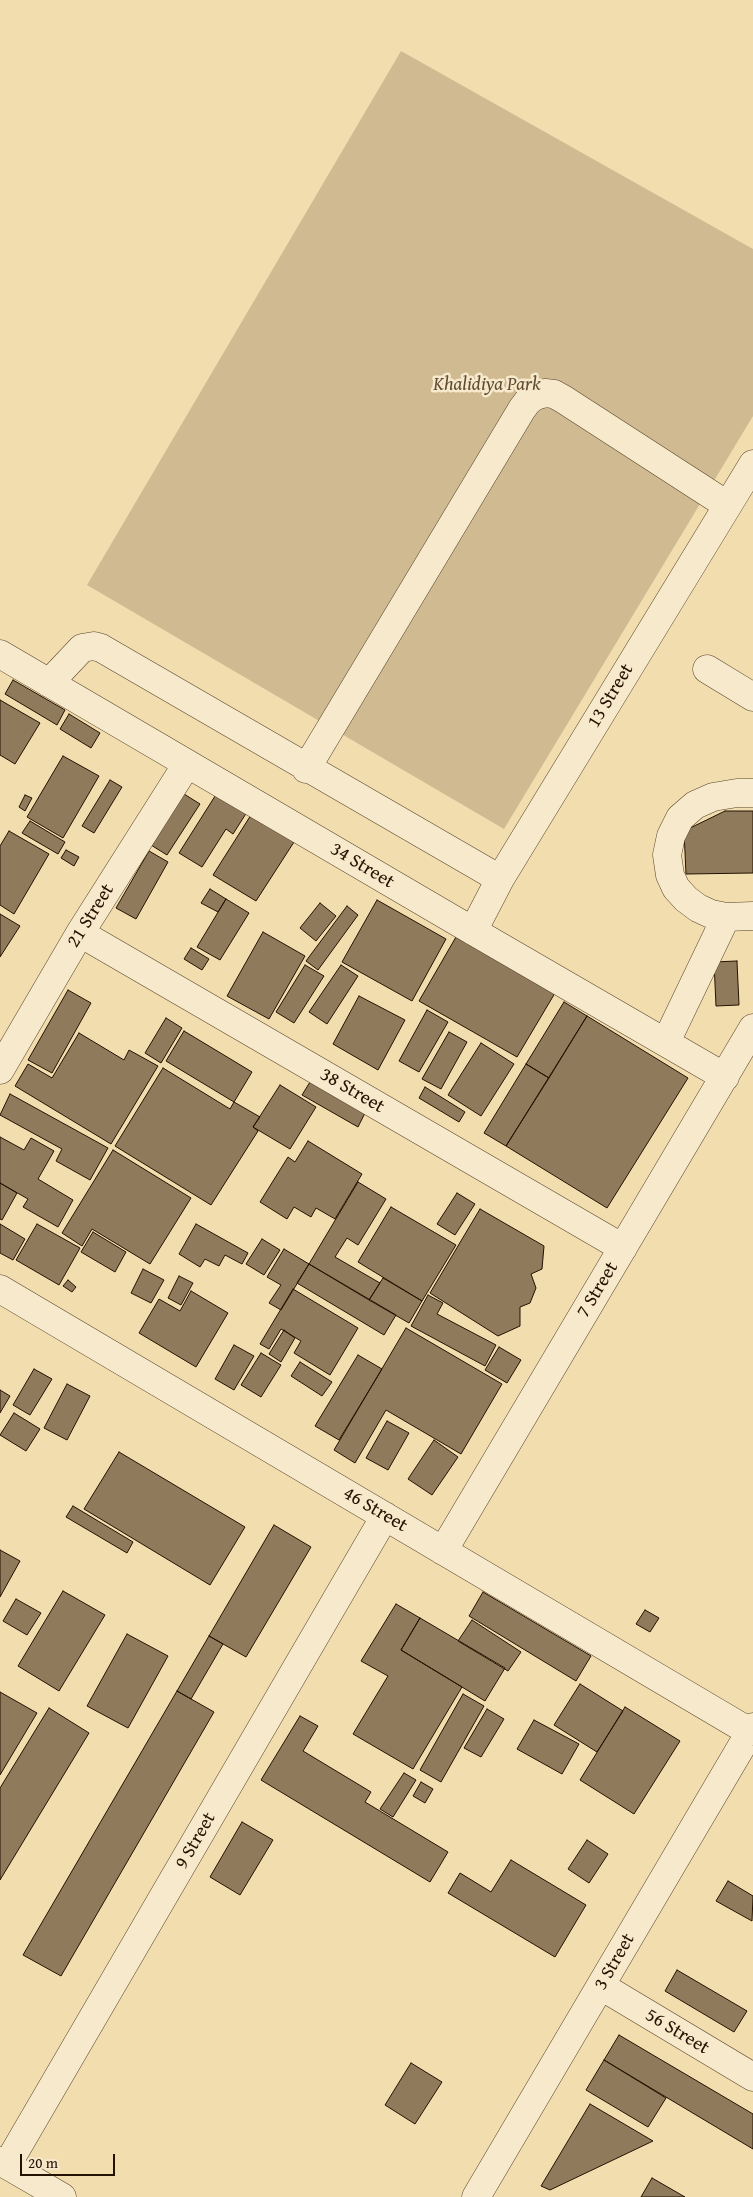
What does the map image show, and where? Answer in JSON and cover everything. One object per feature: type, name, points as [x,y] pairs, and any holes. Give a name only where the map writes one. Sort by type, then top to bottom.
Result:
[{"type":"street","points":[[306,768],[522,409],[535,396],[545,393],[554,394],[563,399],[727,505]]},
{"type":"street","name":"13 Street","points":[[473,931],[500,879],[753,464]]},
{"type":"street","points":[[49,683],[77,651],[82,648],[94,646],[107,651],[500,879]]},
{"type":"street","name":"34 Street","points":[[0,654],[725,1077]]},
{"type":"street","points":[[707,669],[753,697]]},
{"type":"street","name":"21 Street","points":[[0,1070],[80,933],[187,764]]},
{"type":"street","points":[[753,794],[729,794],[695,805],[680,818],[671,836],[667,855],[670,875],[676,888],[698,908],[711,914],[726,917],[753,916]]},
{"type":"street","points":[[666,1042],[726,917]]},
{"type":"street","name":"38 Street","points":[[80,933],[623,1248]]},
{"type":"street","name":"7 Street","points":[[444,1551],[753,1028]]},
{"type":"street","name":"46 Street","points":[[0,1289],[752,1730]]},
{"type":"street","name":"9 Street","points":[[4,2163],[385,1516]]},
{"type":"street","name":"3 Street","points":[[476,2197],[752,1730]]},
{"type":"street","name":"56 Street","points":[[600,1986],[753,2077]]},
{"type":"street","points":[[4,2163],[62,2197]]},
{"type":"green space","name":"Khalidiya Park","points":[[401,51],[753,249],[753,416],[504,829],[87,585]]},
{"type":"building","points":[[13,680],[65,710],[57,725],[5,694]]},
{"type":"building","points":[[0,700],[40,723],[15,764],[0,755]]},
{"type":"building","points":[[69,714],[100,733],[91,748],[60,729]]},
{"type":"building","points":[[63,756],[99,776],[63,838],[27,817]]},
{"type":"building","points":[[110,780],[122,787],[94,833],[82,826]]},
{"type":"building","points":[[217,793],[247,812],[233,834],[226,829],[202,867],[179,853]]},
{"type":"building","points":[[184,794],[200,804],[167,855],[151,845]]},
{"type":"building","points":[[25,795],[32,798],[25,811],[19,807]]},
{"type":"building","points":[[725,811],[753,811],[753,873],[686,874],[684,831]]},
{"type":"building","points":[[251,815],[294,842],[256,901],[213,875]]},
{"type":"building","points":[[30,821],[65,842],[58,854],[22,833]]},
{"type":"building","points":[[9,831],[49,854],[14,914],[0,905],[0,846]]},
{"type":"building","points":[[66,850],[79,857],[74,866],[61,858]]},
{"type":"building","points":[[149,851],[168,862],[136,919],[116,908]]},
{"type":"building","points":[[210,889],[226,899],[218,912],[201,903]]},
{"type":"building","points":[[226,899],[249,913],[220,960],[197,947]]},
{"type":"building","points":[[377,900],[446,939],[412,1001],[342,962]]},
{"type":"building","points":[[320,903],[336,916],[316,941],[300,928]]},
{"type":"building","points":[[347,906],[358,915],[318,970],[306,961]]},
{"type":"building","points":[[0,914],[20,926],[0,957]]},
{"type":"building","points":[[263,932],[305,956],[269,1019],[227,996]]},
{"type":"building","points":[[456,937],[555,993],[517,1057],[419,1001]]},
{"type":"building","points":[[191,948],[209,959],[202,970],[184,959]]},
{"type":"building","points":[[737,961],[739,1005],[716,1006],[714,962]]},
{"type":"building","points":[[305,965],[324,976],[294,1023],[276,1012]]},
{"type":"building","points":[[341,965],[358,976],[327,1024],[309,1012]]},
{"type":"building","points":[[68,990],[91,1003],[52,1073],[28,1060]]},
{"type":"building","points":[[359,996],[405,1020],[378,1070],[333,1044]]},
{"type":"building","points":[[564,1002],[587,1016],[549,1078],[526,1064]]},
{"type":"building","points":[[427,1010],[448,1022],[419,1072],[399,1061]]},
{"type":"building","points":[[587,1016],[688,1078],[607,1208],[506,1146]]},
{"type":"building","points":[[166,1018],[182,1028],[161,1063],[145,1053]]},
{"type":"building","points":[[184,1031],[252,1072],[234,1102],[166,1061]]},
{"type":"building","points":[[449,1032],[467,1042],[441,1089],[422,1079]]},
{"type":"building","points":[[79,1033],[124,1060],[129,1050],[158,1066],[111,1144],[15,1086],[28,1064],[52,1078]]},
{"type":"building","points":[[481,1043],[514,1064],[481,1116],[448,1095]]},
{"type":"building","points":[[526,1064],[549,1078],[506,1146],[484,1133]]},
{"type":"building","points":[[163,1068],[230,1109],[234,1102],[260,1117],[253,1127],[258,1131],[211,1205],[115,1146]]},
{"type":"building","points":[[310,1082],[365,1113],[358,1127],[302,1095]]},
{"type":"building","points":[[280,1085],[316,1107],[290,1149],[253,1127]]},
{"type":"building","points":[[425,1087],[465,1112],[459,1122],[419,1098]]},
{"type":"building","points":[[10,1094],[108,1148],[90,1180],[56,1161],[62,1149],[0,1115]]},
{"type":"building","points":[[0,1137],[24,1150],[31,1138],[54,1151],[38,1179],[73,1200],[58,1227],[23,1207],[28,1199],[0,1183]]},
{"type":"building","points":[[308,1141],[362,1174],[335,1219],[316,1208],[311,1217],[294,1207],[287,1219],[260,1202],[288,1157],[295,1162]]},
{"type":"building","points":[[113,1150],[191,1198],[150,1264],[92,1229],[82,1246],[62,1233]]},
{"type":"building","points":[[358,1182],[386,1199],[358,1245],[347,1238],[335,1257],[380,1283],[369,1300],[309,1264]]},
{"type":"building","points":[[0,1183],[17,1193],[2,1220],[0,1219]]},
{"type":"building","points":[[457,1193],[475,1204],[455,1235],[437,1224]]},
{"type":"building","points":[[391,1207],[456,1245],[422,1301],[358,1262]]},
{"type":"building","points":[[480,1209],[544,1246],[542,1269],[531,1274],[536,1288],[530,1303],[520,1307],[520,1326],[498,1336],[430,1293]]},
{"type":"building","points":[[0,1224],[25,1239],[13,1260],[0,1253]]},
{"type":"building","points":[[37,1224],[80,1248],[59,1285],[16,1260]]},
{"type":"building","points":[[196,1224],[248,1253],[242,1264],[225,1255],[219,1266],[205,1259],[200,1267],[179,1254]]},
{"type":"building","points":[[93,1232],[126,1252],[115,1272],[81,1252]]},
{"type":"building","points":[[262,1239],[280,1250],[264,1275],[246,1264]]},
{"type":"building","points":[[284,1249],[309,1264],[281,1310],[269,1303],[281,1285],[267,1277]]},
{"type":"building","points":[[309,1264],[396,1315],[384,1335],[297,1283]]},
{"type":"building","points":[[143,1269],[164,1280],[151,1303],[131,1293]]},
{"type":"building","points":[[179,1276],[193,1283],[181,1305],[168,1298]]},
{"type":"building","points":[[383,1278],[422,1301],[409,1323],[369,1300]]},
{"type":"building","points":[[68,1280],[76,1287],[72,1292],[63,1286]]},
{"type":"building","points":[[293,1289],[358,1328],[330,1375],[294,1353],[301,1341],[281,1329],[269,1349],[260,1344]]},
{"type":"building","points":[[191,1291],[228,1313],[196,1367],[139,1333],[159,1299],[180,1311]]},
{"type":"building","points":[[428,1295],[443,1303],[437,1314],[496,1345],[485,1366],[411,1326]]},
{"type":"building","points":[[406,1328],[502,1384],[461,1454],[386,1410],[355,1463],[334,1450]]},
{"type":"building","points":[[284,1330],[295,1338],[281,1362],[269,1354]]},
{"type":"building","points":[[234,1345],[254,1356],[234,1390],[215,1379]]},
{"type":"building","points":[[499,1347],[521,1360],[507,1383],[485,1370]]},
{"type":"building","points":[[261,1353],[281,1365],[261,1397],[241,1385]]},
{"type":"building","points":[[358,1355],[382,1369],[339,1440],[315,1426]]},
{"type":"building","points":[[300,1362],[332,1382],[322,1396],[291,1376]]},
{"type":"building","points":[[34,1369],[52,1379],[30,1415],[13,1405]]},
{"type":"building","points":[[67,1384],[90,1396],[67,1440],[44,1428]]},
{"type":"building","points":[[0,1390],[10,1396],[0,1413]]},
{"type":"building","points":[[14,1413],[40,1429],[26,1451],[0,1435]]},
{"type":"building","points":[[387,1421],[409,1433],[388,1470],[366,1458]]},
{"type":"building","points":[[434,1440],[458,1457],[432,1495],[408,1479]]},
{"type":"building","points":[[119,1452],[245,1527],[210,1585],[84,1509]]},
{"type":"building","points":[[73,1506],[133,1542],[127,1553],[66,1517]]},
{"type":"building","points":[[274,1525],[311,1547],[246,1657],[209,1636]]},
{"type":"building","points":[[0,1550],[20,1561],[0,1597]]},
{"type":"building","points":[[63,1591],[105,1615],[59,1691],[18,1666]]},
{"type":"building","points":[[483,1592],[591,1656],[576,1681],[469,1616]]},
{"type":"building","points":[[16,1599],[41,1613],[27,1635],[3,1621]]},
{"type":"building","points":[[396,1604],[420,1618],[401,1650],[462,1687],[413,1769],[353,1734],[388,1676],[361,1661]]},
{"type":"building","points":[[645,1610],[659,1618],[650,1632],[636,1624]]},
{"type":"building","points":[[420,1618],[505,1668],[485,1701],[401,1650]]},
{"type":"building","points":[[472,1620],[521,1652],[508,1671],[458,1641]]},
{"type":"building","points":[[127,1634],[168,1656],[128,1728],[87,1706]]},
{"type":"building","points":[[209,1636],[223,1644],[191,1699],[177,1691]]},
{"type":"building","points":[[580,1684],[623,1711],[597,1752],[554,1725]]},
{"type":"building","points":[[177,1691],[214,1712],[61,1976],[23,1955]]},
{"type":"building","points":[[0,1692],[37,1713],[0,1775]]},
{"type":"building","points":[[463,1694],[484,1706],[441,1782],[420,1770]]},
{"type":"building","points":[[625,1707],[680,1741],[634,1814],[580,1780]]},
{"type":"building","points":[[49,1708],[89,1733],[0,1880],[0,1788]]},
{"type":"building","points":[[487,1709],[504,1719],[481,1757],[464,1748]]},
{"type":"building","points":[[300,1716],[318,1726],[303,1751],[371,1792],[365,1802],[448,1852],[430,1882],[261,1780]]},
{"type":"building","points":[[534,1720],[579,1744],[562,1774],[517,1749]]},
{"type":"building","points":[[404,1773],[416,1780],[393,1817],[380,1809]]},
{"type":"building","points":[[421,1782],[433,1789],[425,1803],[413,1796]]},
{"type":"building","points":[[242,1822],[273,1840],[240,1895],[210,1877]]},
{"type":"building","points":[[587,1840],[608,1854],[589,1883],[568,1869]]},
{"type":"building","points":[[511,1860],[586,1905],[555,1957],[448,1893],[460,1873],[491,1892]]},
{"type":"building","points":[[728,1881],[753,1896],[752,1921],[716,1901]]},
{"type":"building","points":[[677,1970],[747,2011],[734,2032],[665,1991]]},
{"type":"building","points":[[619,2035],[753,2114],[753,2149],[604,2060]]},
{"type":"building","points":[[604,2060],[666,2098],[648,2127],[586,2090]]},
{"type":"building","points":[[411,2063],[442,2082],[415,2124],[385,2105]]},
{"type":"building","points":[[590,2104],[653,2141],[550,2190],[541,2186]]},
{"type":"building","points":[[652,2178],[685,2197],[641,2197]]}]
